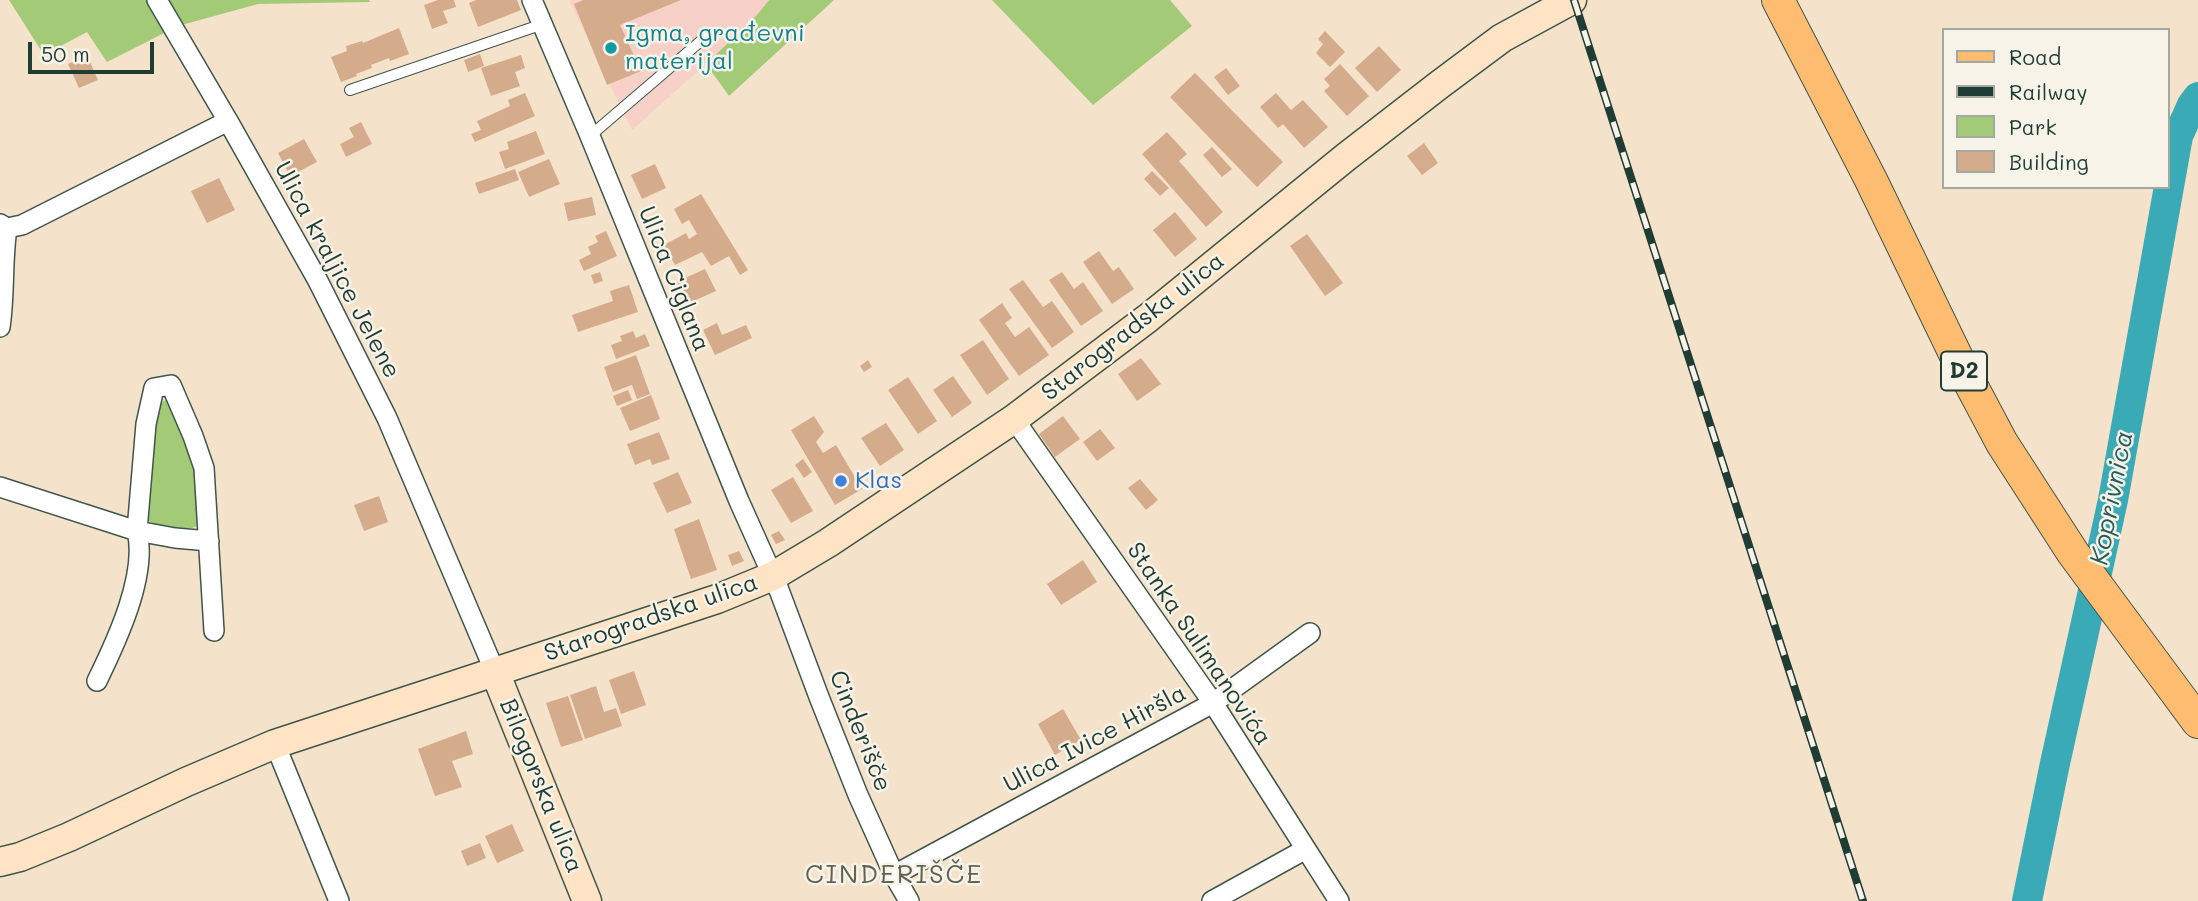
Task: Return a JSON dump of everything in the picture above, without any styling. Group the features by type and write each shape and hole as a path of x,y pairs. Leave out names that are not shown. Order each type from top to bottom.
{"main road":[{"name":"Starogradska ulica","path":"0,862 69,837 275,744 717,598 773,576 891,502 1014,419 1148,318 1439,85 1502,38 1572,0"},
{"name":"D2","path":"1778,0 1871,180 1959,364 2002,443 2073,553 2198,722"},
{"name":"Bilogorska ulica","path":"495,672 587,901"}],"street":[{"name":"Ulica kraljice Jelene","path":"157,0 317,279 387,418 495,672"},
{"name":"Ulica Ciglana","path":"532,0 739,501 773,576"},
{"path":"0,327 3,226 16,228 228,121"},
{"path":"97,681 134,591 140,543 137,531 146,424 155,388 171,385 204,468 215,631"},
{"name":"Stanka Sulimanovića","path":"1014,419 1213,704 1339,901"},
{"path":"0,487 137,531 209,541"},
{"name":"Cinderišče","path":"773,576 853,783 894,875 909,901"},
{"name":"Ulica Ivice Hiršla","path":"894,875 1213,704 1310,633"},
{"path":"275,744 339,901"},
{"path":"1212,901 1306,849"}],"lane":[{"path":"350,90 543,24"},
{"path":"590,136 709,34"}],"shaded area":[{"path":"569,0 769,0 706,64 632,130"}],"green space":[{"path":"9,0 370,2 258,4 178,26 107,62 87,32 44,55"},
{"path":"769,0 834,0 729,96 706,64"},
{"path":"992,0 1170,0 1192,26 1093,105"},
{"path":"167,399 182,431 194,468 199,525 194,527 167,528 149,521 157,405"}],"building":[{"path":"438,0 454,0 456,7 443,11 448,23 432,29 424,5"},
{"path":"476,0 517,0 521,10 478,27 469,3"},
{"name":"Igma, građevni materijal","path":"583,0 681,0 620,25 641,71 607,85 574,4"},
{"path":"399,28 409,54 371,65 372,68 341,82 331,57 347,51 346,46 362,41 363,43"},
{"path":"1325,31 1345,52 1330,67 1316,53 1323,44 1318,39"},
{"path":"1379,46 1401,70 1377,92 1355,68"},
{"path":"480,54 484,66 468,72 464,60"},
{"path":"87,55 98,80 79,88 68,64"},
{"path":"521,55 525,68 515,72 520,86 491,96 481,68"},
{"path":"1340,64 1369,96 1347,116 1324,91 1330,86 1324,79"},
{"path":"1226,68 1240,86 1228,95 1214,77"},
{"path":"1195,73 1283,162 1257,187 1170,97"},
{"path":"525,93 535,116 475,142 471,134 481,130 477,121 510,106 508,100"},
{"path":"1276,93 1291,110 1303,100 1328,127 1304,148 1283,124 1278,128 1260,107"},
{"path":"361,122 372,144 346,157 340,144 354,137 349,128"},
{"path":"536,131 545,154 505,169 499,152 509,149 507,142"},
{"path":"1167,132 1187,154 1179,161 1223,212 1206,227 1142,154"},
{"path":"304,139 317,162 290,176 278,153"},
{"path":"1424,143 1438,163 1422,175 1407,156"},
{"path":"1212,147 1232,169 1222,177 1203,155"},
{"path":"549,159 560,184 529,197 518,172"},
{"path":"655,164 666,188 642,199 631,175"},
{"path":"515,169 519,180 479,194 475,183"},
{"path":"1152,171 1169,188 1160,196 1144,179"},
{"path":"219,178 235,210 207,223 191,191"},
{"path":"701,194 748,270 740,275 729,256 711,266 702,252 675,265 664,245 686,233 689,239 697,234 689,220 682,224 674,209"},
{"path":"592,197 596,215 568,221 564,203"},
{"path":"1175,212 1197,239 1175,257 1153,230"},
{"path":"606,231 617,256 584,271 579,260 591,254 588,247 598,242 595,236"},
{"path":"1307,234 1343,283 1325,296 1290,246"},
{"path":"1099,251 1113,271 1119,267 1134,289 1112,304 1083,262"},
{"path":"705,269 716,291 687,304 676,282"},
{"path":"600,272 603,281 594,284 591,275"},
{"path":"1062,272 1074,289 1083,282 1103,311 1081,326 1049,280"},
{"path":"1023,280 1043,307 1052,301 1074,332 1052,348 1009,289"},
{"path":"629,285 638,312 578,332 572,315 613,301 610,291"},
{"path":"1002,303 1012,318 1005,323 1015,337 1029,327 1049,355 1019,376 979,320"},
{"path":"717,323 722,335 746,325 752,338 715,355 703,330"},
{"path":"633,331 636,338 645,334 650,346 616,359 611,345 622,341 620,336"},
{"path":"983,340 1009,379 987,395 960,355"},
{"path":"636,355 650,394 637,399 632,385 613,392 604,367"},
{"path":"1141,358 1161,384 1137,401 1118,374"},
{"path":"868,360 872,367 864,372 860,366"},
{"path":"953,376 972,403 952,417 933,390"},
{"path":"908,377 937,421 918,434 888,390"},
{"path":"628,390 632,400 617,406 613,396"},
{"path":"651,395 660,419 630,431 620,408"},
{"path":"814,416 824,432 816,442 823,453 836,445 862,489 835,505 791,430"},
{"path":"1063,416 1080,439 1055,457 1039,434"},
{"path":"886,423 904,450 880,466 861,438"},
{"path":"1100,429 1115,448 1097,461 1083,442"},
{"path":"659,432 670,459 652,465 650,459 635,465 627,444"},
{"path":"803,459 812,472 804,478 795,465"},
{"path":"678,472 692,503 667,513 653,483"},
{"path":"793,477 813,511 791,523 771,490"},
{"path":"1140,479 1158,500 1146,510 1128,488"},
{"path":"379,496 388,522 364,531 354,505"},
{"path":"699,519 717,570 691,579 674,529"},
{"path":"779,531 785,540 776,544 771,535"},
{"path":"739,551 744,561 732,566 728,555"},
{"path":"1083,560 1097,582 1061,605 1047,584"},
{"path":"634,671 646,705 621,714 609,680"},
{"path":"596,686 604,712 616,708 622,726 585,739 570,695"},
{"path":"568,696 583,740 561,747 546,703"},
{"path":"1063,709 1081,740 1055,755 1038,724"},
{"path":"466,731 473,754 452,761 462,787 435,796 418,749"},
{"path":"512,824 524,851 497,863 485,836"},
{"path":"480,843 486,858 467,866 461,851"}],"waterway":[{"name":"Koprivnica","path":"2170,181 2178,136 2198,97"},
{"name":"Koprivnica","path":"2027,901 2113,500 2169,189"}],"railway":[{"path":"1574,0 1863,901"}],"place":[{"name":"Igma, građevni materijal","path":"611,48"},
{"name":"Klas","path":"841,481"}],"district":[{"name":"CINDERIŠČE","path":"894,875"}]}
